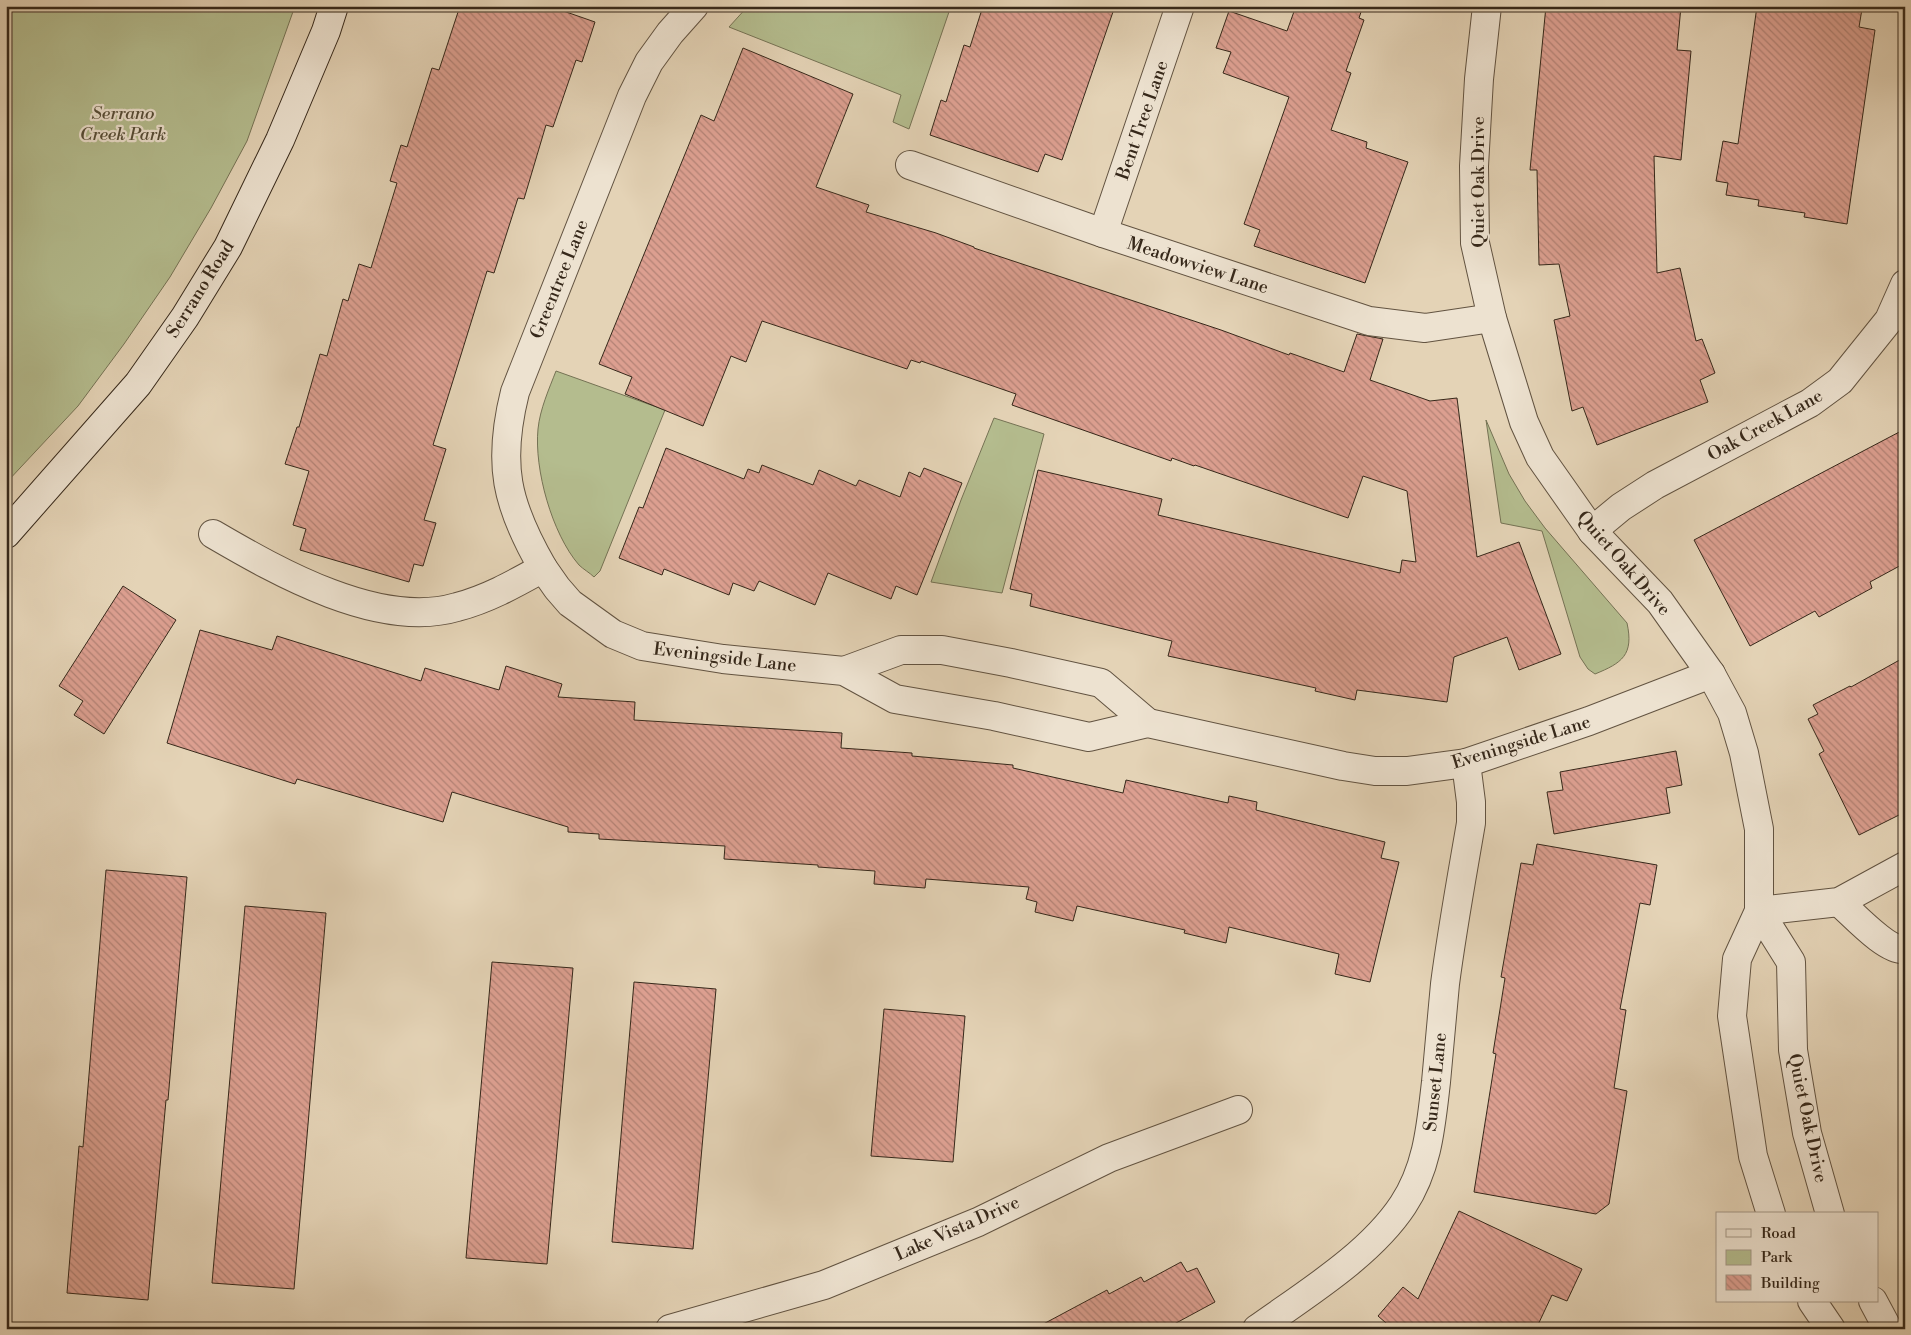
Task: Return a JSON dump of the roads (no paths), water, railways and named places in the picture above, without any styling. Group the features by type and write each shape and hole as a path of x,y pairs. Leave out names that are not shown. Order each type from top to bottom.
{"street":[{"name":"Serrano Road","path":"6,534 138,384 185,317 228,247 280,140 326,31 334,6"},
{"name":"Greentree Lane","path":"543,568 520,523 505,465 508,421 515,392 632,96 649,62 670,32 694,6"},
{"name":"Bent Tree Lane","path":"1103,233 1180,6"},
{"name":"Quiet Oak Drive","path":"1487,6 1479,79 1475,147 1475,243 1492,318 1524,422 1540,457 1592,531 1660,602 1711,674 1732,713 1744,753 1759,829 1760,911 1737,960 1732,1016 1753,1156 1770,1212"},
{"name":"Meadowview Lane","path":"910,165 1103,233 1369,322 1425,328 1492,318"},
{"name":"Oak Creek Lane","path":"1592,531 1621,507 1655,485 1810,403 1840,381 1889,320 1905,284"},
{"path":"213,534 269,566 333,594 372,607 392,611 413,613 457,608 500,591 543,568"},
{"name":"Eveningside Lane","path":"543,568 570,603 614,634 642,646 723,659 844,671 895,699 994,716 1089,737 1148,723 1343,766 1374,771 1407,771 1466,763 1589,721 1711,674"},
{"name":"Eveningside Lane","path":"844,671 901,650 942,650 1101,683 1148,723"},
{"name":"Sunset Lane","path":"1257,1329 1374,1242 1404,1204 1426,1156 1431,1130 1446,982 1471,823 1471,802 1466,763"},
{"path":"1760,911 1840,902 1905,866"},
{"path":"1840,902 1881,940 1900,950 1905,949"},
{"name":"Quiet Oak Drive","path":"1760,911 1791,962 1793,1050 1807,1133 1829,1212"},
{"name":"Lake Vista Drive","path":"670,1329 824,1285 978,1222 1108,1158 1238,1110"},
{"path":"1813,1302 1831,1329"},
{"path":"1874,1302 1888,1329"}],"park label":[{"name":"Serrano Creek Park","path":"123,123"}]}
